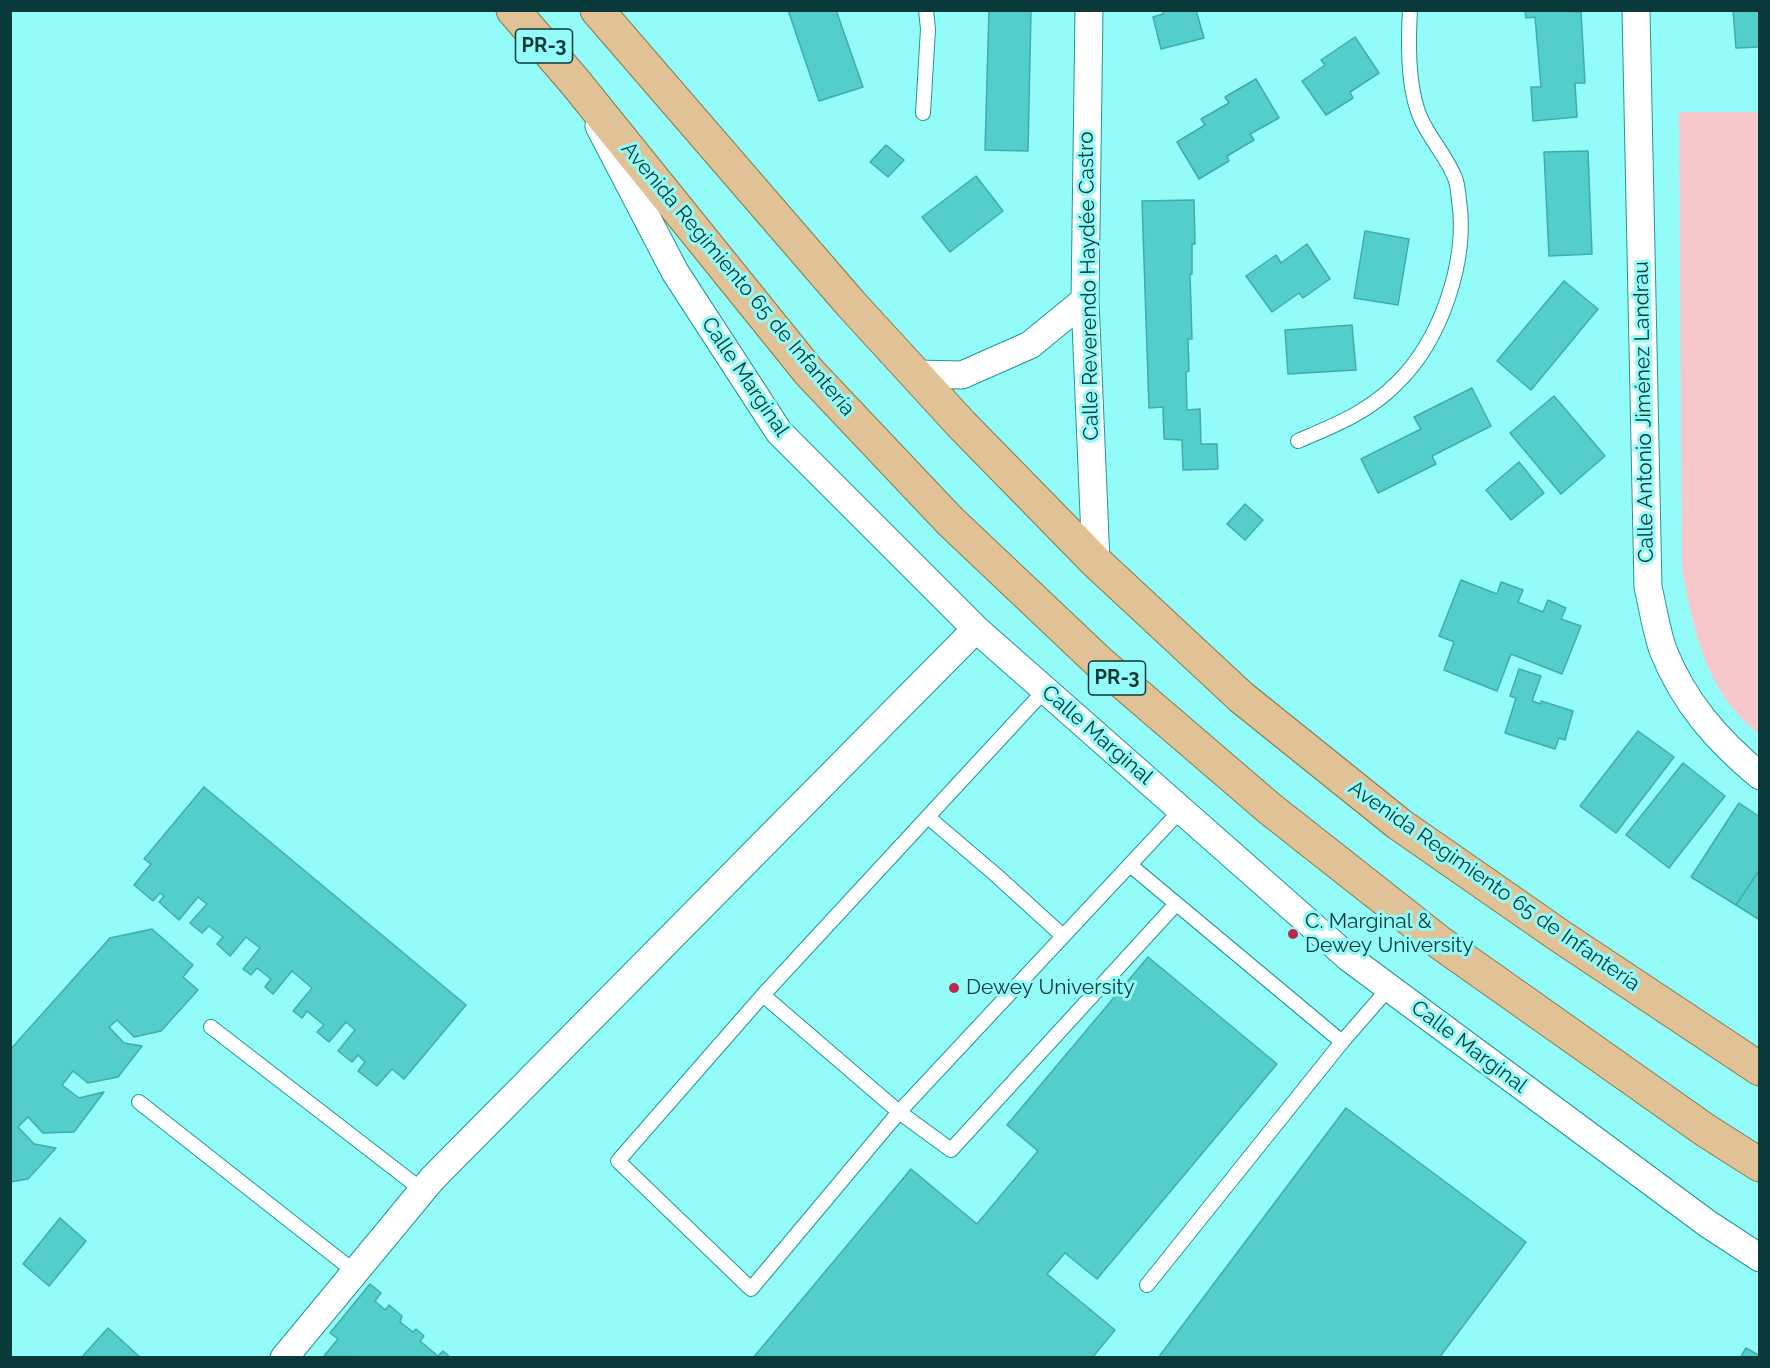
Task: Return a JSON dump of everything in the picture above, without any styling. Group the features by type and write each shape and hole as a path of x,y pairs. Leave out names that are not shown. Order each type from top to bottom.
{"main road":[{"name":"Avenida Regimiento 65 de Infantería","path":"513,10 575,82 809,372 950,520 1098,662 1269,808 1439,942 1705,1130 1760,1165"},
{"name":"Avenida Regimiento 65 de Infantería","path":"597,10 850,304 914,374 1096,562 1241,697 1399,824 1560,936 1760,1069"}],"street":[{"name":"Calle Reverendo Haydée Castro","path":"1089,10 1085,300 1096,562"},
{"name":"Calle Antonio Jiménez Landrau","path":"1636,10 1648,587 1663,649 1690,705 1728,749 1760,776"},
{"name":"Calle Marginal","path":"575,82 675,272 779,432 976,629 1349,958 1708,1224 1760,1258"},
{"path":"914,374 962,375 1030,345 1085,300"},
{"path":"285,1358 422,1190 976,629"}],"lane":[{"path":"923,113 928,28 926,10"},
{"path":"1298,441 1359,414 1397,384 1423,350 1442,314 1458,263 1462,220 1456,179 1420,118 1411,75 1410,10"},
{"path":"1045,690 764,995 618,1161 751,1288 899,1112 1181,810"},
{"path":"928,817 1063,936"},
{"path":"1130,865 1342,1042"},
{"path":"764,995 899,1112 951,1150 1176,904"},
{"path":"1147,1285 1342,1042 1389,988"},
{"path":"211,1027 422,1190"},
{"path":"139,1102 355,1272"}],"shaded area":[{"path":"1679,112 1759,112 1759,734 1726,699 1714,680 1698,639 1682,570"}],"building":[{"path":"788,10 836,10 863,87 819,101"},
{"path":"989,10 1031,10 1028,151 985,150"},
{"path":"1163,10 1196,10 1204,38 1161,49 1153,17 1163,14"},
{"path":"1525,10 1581,12 1585,83 1575,83 1577,117 1533,121 1531,87 1541,87 1535,17 1526,18"},
{"path":"1733,10 1760,10 1760,47 1736,48"},
{"path":"1355,37 1379,73 1350,92 1353,98 1326,115 1302,81 1325,65 1321,60"},
{"path":"1256,79 1279,118 1250,134 1254,140 1227,156 1229,161 1199,179 1177,142 1205,125 1201,119 1229,103 1225,97"},
{"path":"886,145 904,160 888,177 870,162"},
{"path":"1588,151 1592,254 1549,256 1544,152"},
{"path":"976,176 1003,211 950,252 922,217"},
{"path":"1194,200 1195,244 1192,244 1192,274 1190,274 1192,339 1188,339 1187,410 1200,409 1201,444 1217,444 1218,469 1183,470 1182,440 1164,439 1163,407 1149,408 1142,201"},
{"path":"1365,231 1409,239 1398,305 1354,298"},
{"path":"1307,244 1330,279 1303,298 1299,293 1272,312 1246,276 1276,255 1281,263"},
{"path":"1564,281 1598,309 1531,390 1497,361"},
{"path":"1352,325 1356,370 1288,374 1285,330"},
{"path":"1472,388 1491,426 1432,456 1436,464 1378,493 1361,459 1421,429 1414,417"},
{"path":"1554,396 1605,456 1561,494 1510,433"},
{"path":"1519,462 1544,493 1511,520 1486,490"},
{"path":"1245,504 1263,520 1245,540 1227,524"},
{"path":"1461,580 1497,594 1501,582 1523,590 1518,602 1543,612 1548,600 1566,608 1561,619 1581,626 1562,674 1511,654 1497,691 1444,670 1454,642 1439,636"},
{"path":"1519,669 1541,676 1532,701 1541,704 1541,701 1573,711 1565,740 1559,738 1555,749 1505,733 1516,698 1510,696"},
{"path":"1638,731 1674,757 1616,833 1580,806"},
{"path":"1683,763 1725,796 1669,868 1626,835"},
{"path":"204,787 466,1005 404,1079 392,1069 377,1086 358,1071 365,1062 358,1055 352,1062 338,1051 355,1030 346,1022 329,1042 317,1032 324,1025 307,1011 302,1018 293,1011 312,988 292,971 273,994 265,987 271,979 257,968 251,975 243,969 260,948 246,937 230,956 217,944 223,937 209,926 202,933 190,923 207,904 198,897 179,920 159,902 164,896 160,893 153,901 134,885 151,864 144,859"},
{"path":"1739,803 1760,817 1760,869 1736,905 1691,877"},
{"path":"1760,869 1760,920 1736,905"},
{"path":"152,929 193,965 183,977 198,990 161,1031 134,1037 117,1020 109,1027 124,1043 142,1046 118,1077 88,1083 73,1071 62,1085 79,1098 104,1092 74,1132 43,1133 28,1117 18,1127 34,1144 56,1148 28,1179 10,1182 10,1050 110,938"},
{"path":"1148,957 1277,1064 1097,1279 1065,1253 1047,1274 1115,1330 1092,1358 753,1358 911,1169 977,1224 1038,1151 1007,1125"},
{"path":"1346,1108 1526,1242 1439,1358 1158,1358"},
{"path":"60,1218 86,1241 49,1286 23,1264"},
{"path":"370,1284 381,1293 375,1301 385,1310 389,1305 402,1316 400,1322 413,1332 416,1329 424,1336 420,1341 438,1356 443,1351 451,1358 324,1356 338,1339 330,1333"},
{"path":"108,1328 141,1358 81,1358"},
{"path":"1746,1348 1760,1356 1760,1358 1740,1358"}],"place":[{"name":"C. Marginal & Dewey University","path":"1293,934"},
{"name":"Dewey University","path":"954,988"}]}
